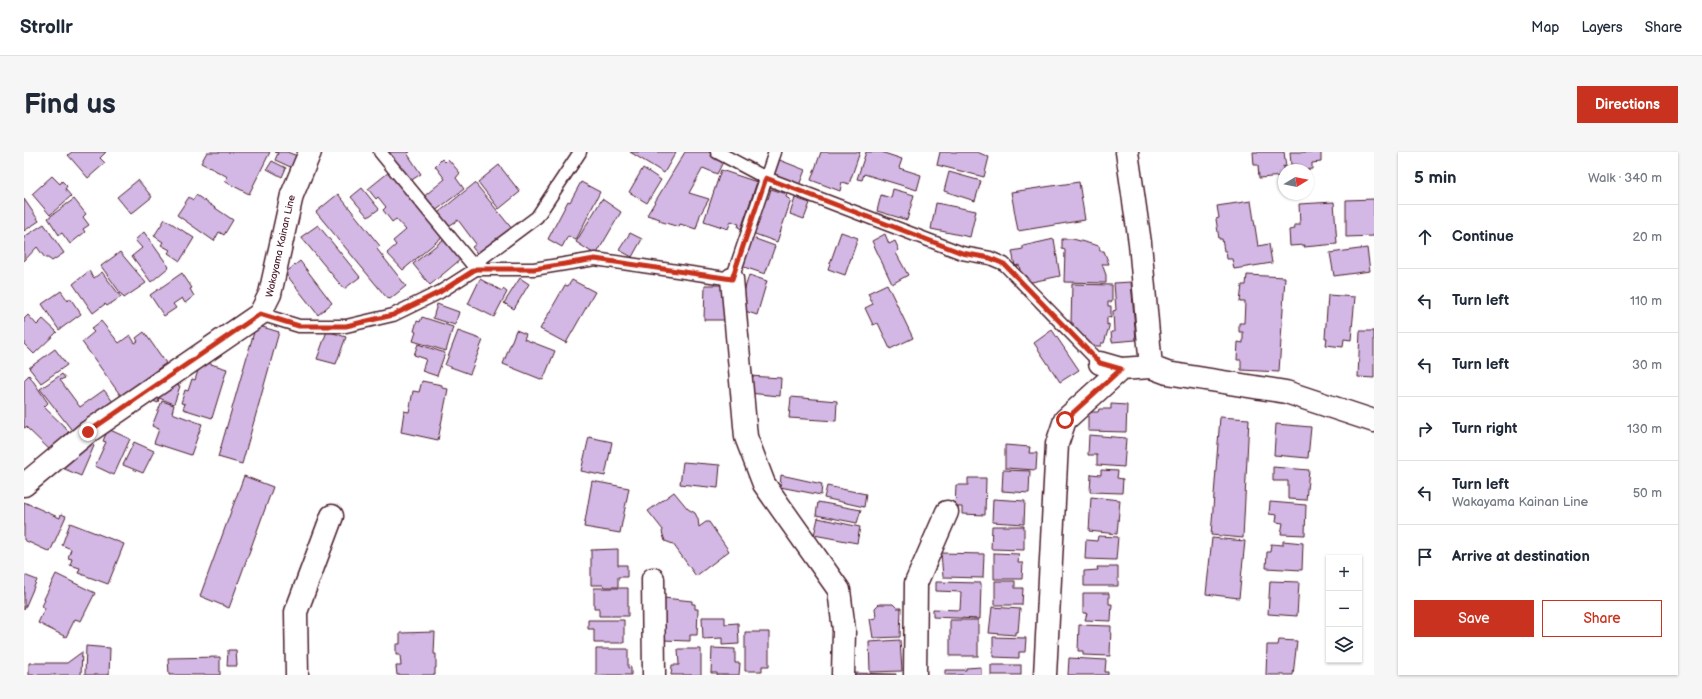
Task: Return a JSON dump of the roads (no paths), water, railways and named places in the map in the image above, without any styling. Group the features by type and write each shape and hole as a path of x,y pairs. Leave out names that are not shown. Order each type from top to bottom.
{"street":[{"name":"Wakayama Kainan Line","path":"24,484 88,432 260,314 270,294 292,195 310,152"},
{"path":"1127,152 1140,243 1151,367"},
{"path":"732,279 746,437 764,484 839,590 844,630 843,675"},
{"path":"1100,363 1121,369 1151,367 1167,373 1286,392 1374,421"},
{"path":"1045,675 1057,444 1065,420 1121,369"},
{"path":"915,675 916,584 947,512"},
{"path":"297,675 296,612 332,516"},
{"path":"653,579 654,675"}],"lane":[{"path":"380,152 476,269"},
{"path":"476,269 478,261 537,217 580,152"},
{"path":"717,152 766,178 962,253 990,258 1004,264 1100,363"},
{"path":"260,314 299,326 346,326 393,315 440,292 476,269 534,269 595,259 732,279 775,152"}]}
